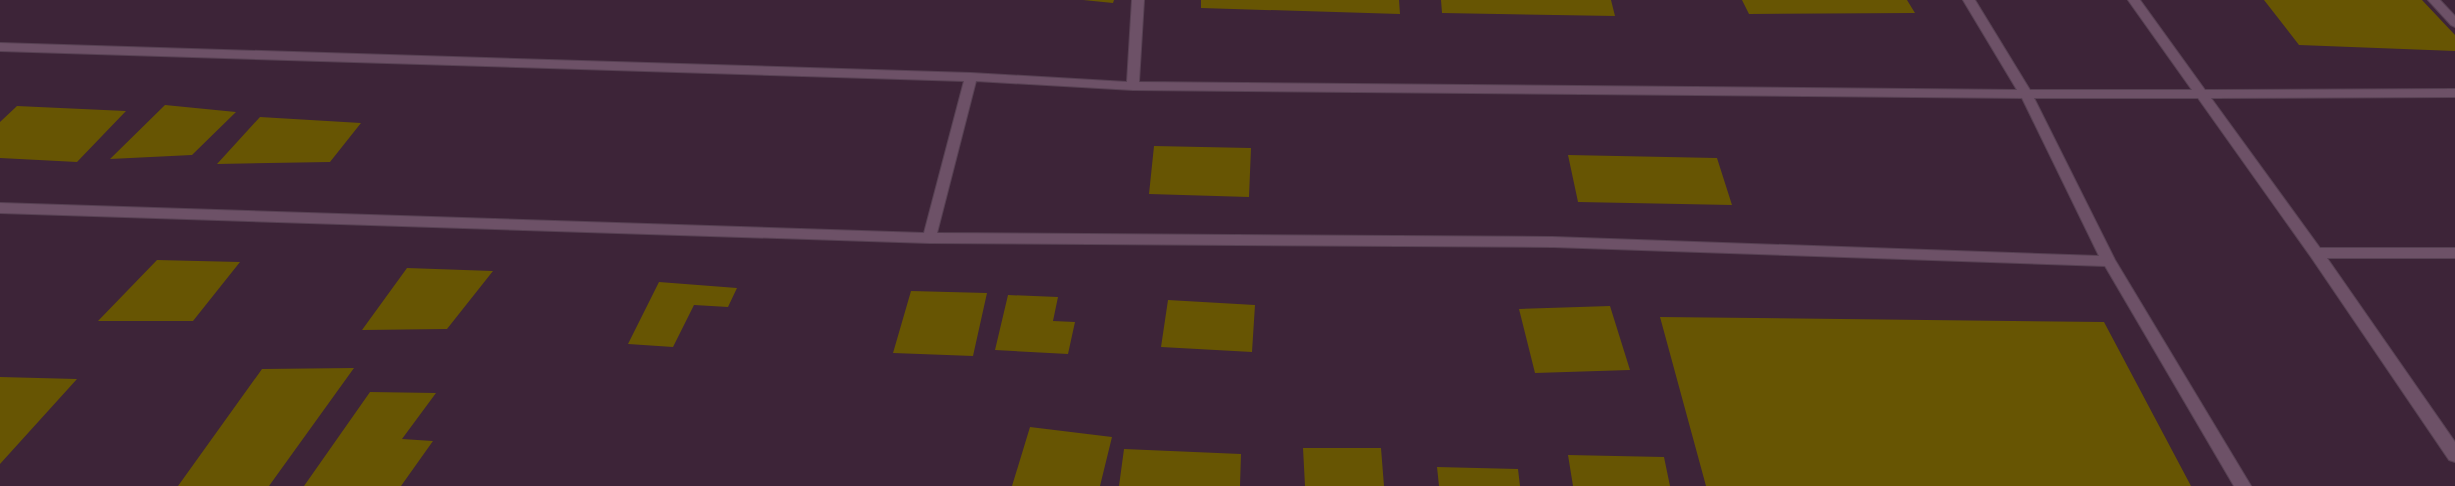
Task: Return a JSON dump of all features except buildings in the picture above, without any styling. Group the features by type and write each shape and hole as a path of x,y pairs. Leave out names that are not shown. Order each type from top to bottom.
{"street":[{"path":"1132,86 1138,0"},
{"path":"1969,0 2026,94 2109,261 2243,486"},
{"path":"2134,0 2316,253 2455,455"},
{"path":"2434,0 2455,23"},
{"path":"0,48 971,77 1132,86 2026,94 2455,93"},
{"path":"929,238 971,77"},
{"path":"0,208 929,238 1553,242 2109,261"},
{"path":"2316,253 2455,253"}]}
